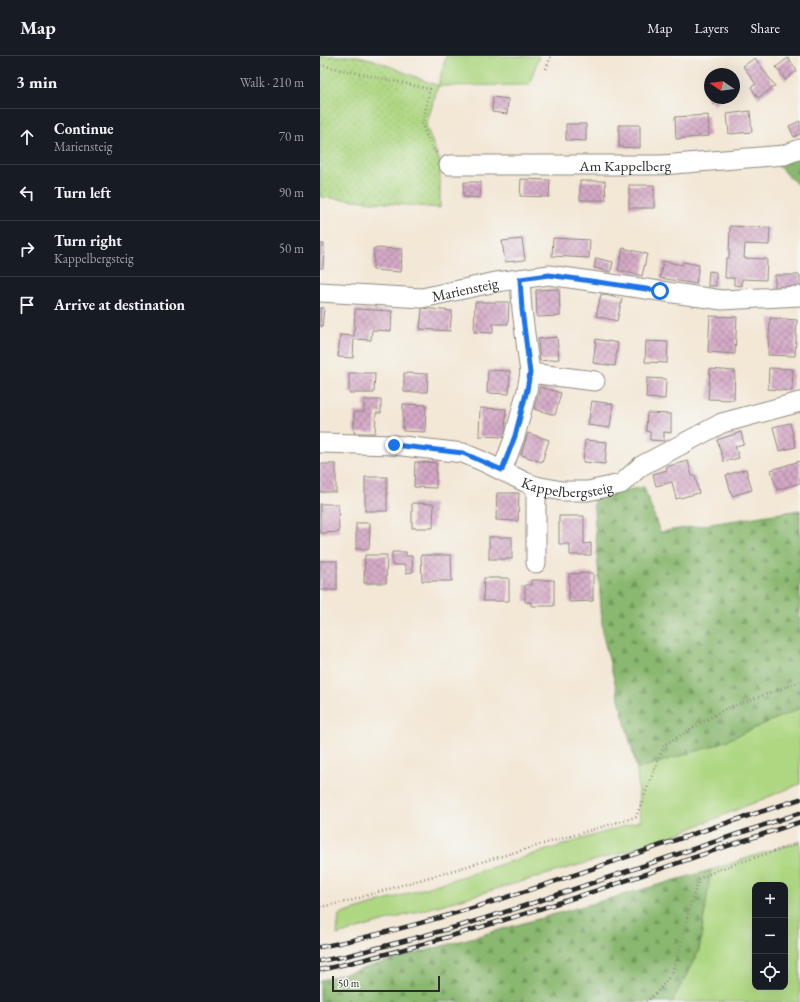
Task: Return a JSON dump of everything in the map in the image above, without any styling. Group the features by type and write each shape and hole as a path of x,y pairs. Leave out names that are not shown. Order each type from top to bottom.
{"street":[{"name":"Am Kappelberg","path":"449,165 662,165 784,155 800,149"},
{"name":"Mariensteig","path":"320,292 422,298 496,282 549,275 722,300 800,296"},
{"path":"502,470 515,436 530,373 522,310 520,279"},
{"path":"530,373 595,381"},
{"name":"Kappelbergsteig","path":"320,443 394,445 463,453 536,486 562,491 588,491 621,484 642,466 722,423 800,402"},
{"path":"536,486 536,563"}],"path":[{"path":"546,69 551,56"},
{"path":"320,65 430,88 422,125 431,147 449,165"},
{"path":"320,907 368,895 636,817 664,745 723,710 800,682"},
{"path":"646,1002 660,990 672,973 699,879 717,870 800,843"}],"green space":[{"path":"320,56 358,56 374,60 438,86 426,126 440,162 440,208 320,197"},
{"path":"446,56 539,56 529,85 438,86"},
{"path":"800,155 800,187 775,163"},
{"path":"644,487 660,532 800,510 800,708 716,745 637,769 603,636 593,496"},
{"path":"800,708 800,784 655,843 337,935 339,915 640,821 637,769 716,745"},
{"path":"800,841 800,1002 672,1002 699,950 711,870"},
{"path":"711,870 699,950 672,1002 320,1002 320,980"}],"building":[{"path":"755,58 775,86 758,98 751,87 756,84 743,66"},
{"path":"788,58 797,71 785,80 776,67"},
{"path":"493,97 508,99 507,114 492,112"},
{"path":"750,111 752,132 729,134 727,114"},
{"path":"708,115 709,136 676,139 675,117"},
{"path":"800,121 800,134 794,137 789,126"},
{"path":"566,124 586,124 586,141 566,140"},
{"path":"619,125 640,125 640,148 619,147"},
{"path":"521,179 550,180 549,197 520,196"},
{"path":"580,181 605,181 606,200 580,200"},
{"path":"464,182 481,182 480,198 463,197"},
{"path":"629,185 654,185 654,208 629,208"},
{"path":"730,226 770,228 769,245 745,244 744,258 767,259 766,280 742,279 742,286 734,285 734,278 725,278 726,258 729,258"},
{"path":"553,238 590,240 589,258 552,256"},
{"path":"522,239 525,260 505,262 502,241"},
{"path":"320,244 324,244 323,268 320,268"},
{"path":"374,248 402,249 401,272 373,270"},
{"path":"623,248 647,254 642,276 618,270"},
{"path":"596,258 613,262 611,272 594,268"},
{"path":"663,261 682,265 683,262 699,265 696,284 660,278"},
{"path":"709,271 716,272 716,286 708,286"},
{"path":"775,275 800,275 800,291 775,290"},
{"path":"559,289 560,316 537,317 536,290"},
{"path":"601,294 622,299 617,321 596,316"},
{"path":"475,302 509,302 508,324 493,324 493,333 474,332"},
{"path":"320,308 324,308 322,327 320,326"},
{"path":"422,308 452,311 450,331 420,329"},
{"path":"355,309 392,311 391,331 372,330 371,340 354,339 353,358 338,357 340,335 354,336"},
{"path":"710,316 737,317 735,354 708,352"},
{"path":"770,318 797,320 795,356 768,355"},
{"path":"557,337 559,359 540,361 538,339"},
{"path":"596,339 618,343 615,366 593,363"},
{"path":"646,341 668,342 667,363 645,362"},
{"path":"769,368 793,369 792,391 768,389"},
{"path":"710,369 735,371 734,400 708,399"},
{"path":"488,370 510,371 509,394 487,393"},
{"path":"349,373 375,373 374,393 349,393"},
{"path":"404,373 428,374 427,392 404,392"},
{"path":"647,378 666,379 665,399 646,398"},
{"path":"540,387 561,393 555,415 534,409"},
{"path":"364,400 381,400 381,413 376,413 375,433 354,433 354,412 364,412"},
{"path":"592,401 613,404 610,428 588,425"},
{"path":"403,404 426,405 425,432 403,431"},
{"path":"480,408 506,409 505,437 479,436"},
{"path":"647,413 671,414 671,433 664,432 664,441 650,440 650,432 646,431"},
{"path":"790,423 796,447 779,451 773,427"},
{"path":"741,432 744,444 735,446 739,458 724,462 717,440"},
{"path":"528,433 549,440 542,462 521,455"},
{"path":"585,440 607,442 605,464 583,462"},
{"path":"688,461 692,476 695,476 699,493 676,499 672,482 656,486 653,474 667,470 666,467"},
{"path":"800,461 800,483 777,490 771,470"},
{"path":"415,462 436,463 436,488 414,487"},
{"path":"320,464 336,464 336,492 320,492"},
{"path":"746,469 752,490 732,496 726,475"},
{"path":"365,477 387,477 387,511 365,511"},
{"path":"497,493 519,493 518,521 496,520"},
{"path":"412,503 434,504 433,528 412,528"},
{"path":"320,504 338,504 339,532 320,533"},
{"path":"559,516 584,516 584,544 591,543 591,555 570,555 570,544 559,544"},
{"path":"356,523 370,523 369,549 356,549"},
{"path":"489,537 512,537 512,559 489,559"},
{"path":"392,552 406,552 406,556 412,556 413,572 406,573 406,565 392,565"},
{"path":"365,555 387,555 386,583 364,583"},
{"path":"421,555 451,555 452,581 422,581"},
{"path":"320,561 337,561 337,590 320,590"},
{"path":"593,573 593,601 569,602 569,574"},
{"path":"484,578 509,578 509,601 483,601"},
{"path":"531,580 554,580 554,606 531,606 531,602 525,602 525,585 531,585"}],"railway":[{"path":"320,947 417,924 465,910 560,880 800,799"},
{"path":"320,961 346,956 463,925 524,906 800,813"},
{"path":"320,970 412,947 504,920 578,897 800,822"}],"route":[{"path":"394,445 463,453 502,470 515,436 530,373 522,310 520,279 549,275 660,291"}]}
